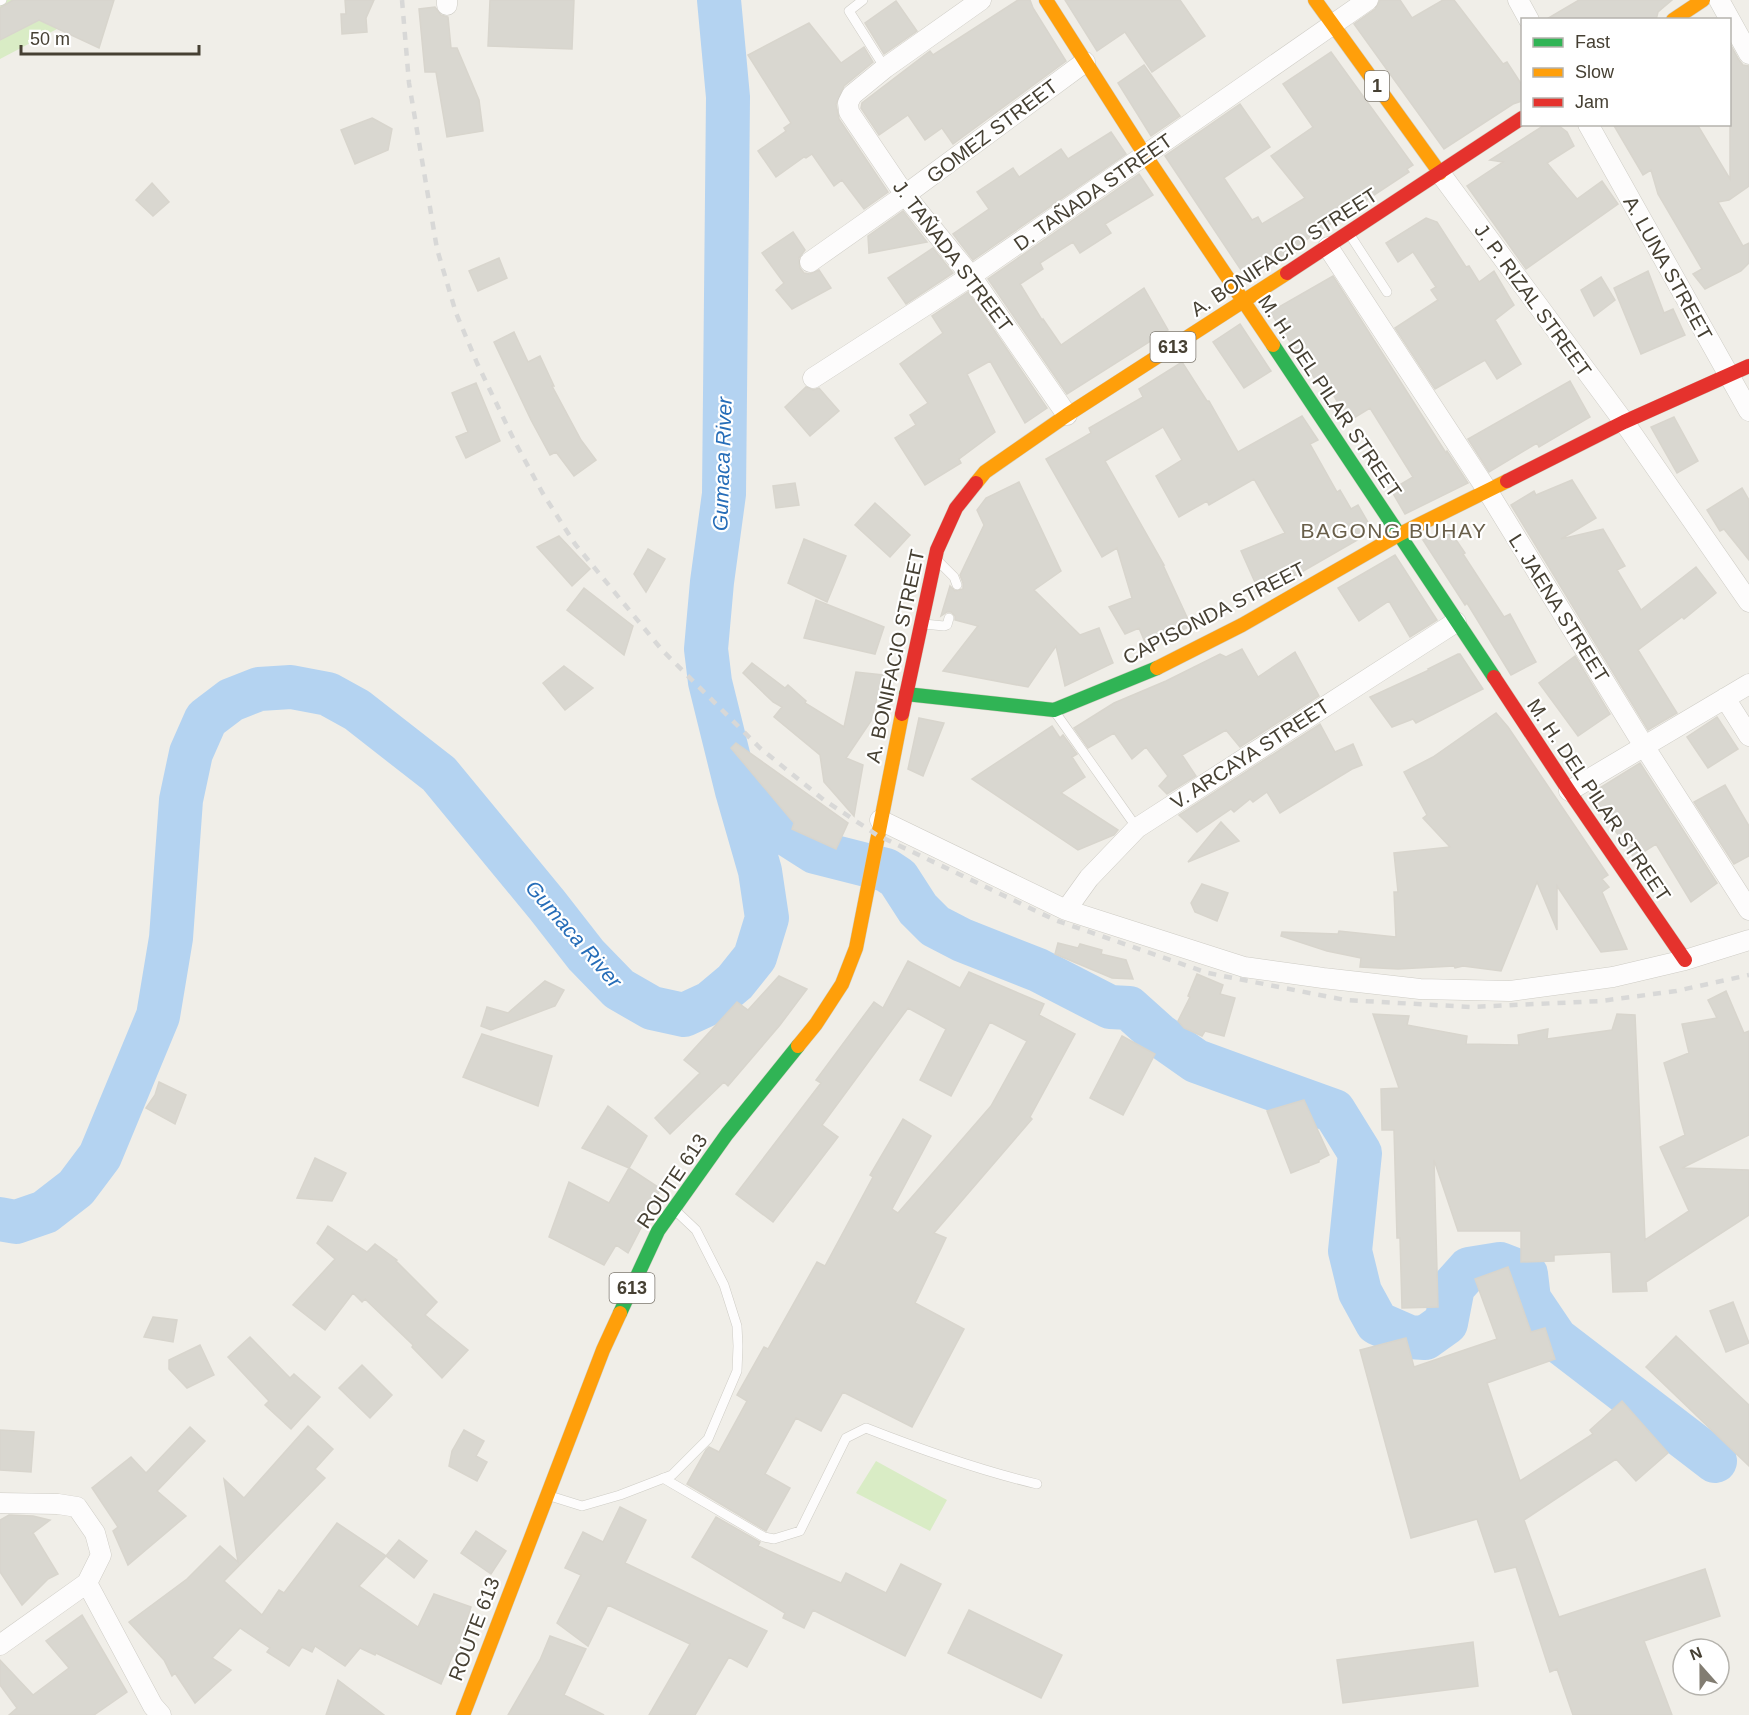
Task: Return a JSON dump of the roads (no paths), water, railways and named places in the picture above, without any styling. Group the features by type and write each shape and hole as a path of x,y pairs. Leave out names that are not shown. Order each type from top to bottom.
{"main road":[{"name":"M. H. DEL PILAR STREET","path":"1046,0 1145,155 1400,534 1569,791 1685,960"},
{"name":"J. P. RIZAL STREET","path":"1315,0 1440,173"},
{"path":"1676,18 1703,0"},
{"name":"A. BONIFACIO STREET","path":"874,857 937,550 956,508 985,472 1067,415 1328,247 1521,119"},
{"name":"CAPISONDA STREET","path":"906,694 1054,710 1159,667 1242,625 1400,534 1624,422 1749,366"},
{"name":"ROUTE 613","path":"463,1715 603,1350 658,1231 727,1134 816,1024 842,984 856,948 874,857"}],"street":[{"path":"885,68 981,0"},
{"name":"D. TAÑADA STREET","path":"813,378 971,276 1368,0"},
{"path":"1518,0 1528,18"},
{"path":"1719,0 1729,18"},
{"path":"1731,22 1749,54"},
{"name":"GOMEZ STREET","path":"810,262 1085,62"},
{"name":"J. TAÑADA STREET","path":"885,68 852,95 848,103 849,112 905,195 971,276 1067,415"},
{"name":"A. LUNA STREET","path":"1589,126 1749,411"},
{"name":"J. P. RIZAL STREET","path":"1440,173 1624,422 1749,602"},
{"name":"L. JAENA STREET","path":"1328,247 1487,490 1644,746 1749,910"},
{"name":"V. ARCAYA STREET","path":"1066,910 1089,878 1137,828 1456,622"},
{"path":"1569,791 1749,684"},
{"path":"1725,698 1749,736"},
{"path":"880,820 1066,910 1244,967 1323,978 1420,989 1510,991 1613,977 1685,960 1749,940"},
{"path":"0,1503 58,1504 77,1507 95,1533 101,1555 87,1583 0,1645"},
{"path":"87,1583 151,1712"}],"lane":[{"path":"863,0 849,11 885,68"},
{"path":"1349,233 1387,292"},
{"path":"935,558 954,577 957,585"},
{"path":"921,624 944,626 947,625 949,618"},
{"path":"1054,710 1137,828"},
{"path":"546,1495 582,1506 672,1475 708,1440 737,1371 737,1326 724,1285 696,1230 673,1209"},
{"path":"663,1478 764,1537 774,1539 800,1531 846,1438 866,1428 989,1473 1037,1484"}],"waterway":[{"name":"Gumaca River","path":"0,1219 16,1222 45,1212 76,1188 100,1156 158,1016 171,938 181,800 191,753 206,719 231,700 259,689 291,687 328,694 357,710 439,774 586,955 619,989 652,1008 684,1015 710,1003 735,982 755,957 767,918 760,871 710,682 706,649 724,494 728,97 719,0"},
{"path":"737,791 782,831 815,852 886,870 898,878 918,909 935,926 962,940 1038,970 1110,1007 1129,1008 1159,1035 1196,1061 1334,1111 1360,1153 1350,1251 1360,1292 1377,1323 1409,1337 1425,1338 1446,1323 1453,1287 1469,1269 1500,1264 1526,1274 1529,1299 1556,1339 1715,1461"}],"railway":[{"path":"402,0 409,83 437,249 456,313 515,442 542,492 575,544 662,650 760,748 824,800 877,835 1055,920 1208,973 1345,1000 1471,1007 1601,1001 1676,991 1749,975"}],"district":[{"name":"BAGONG BUHAY","path":"1394,530"}]}
